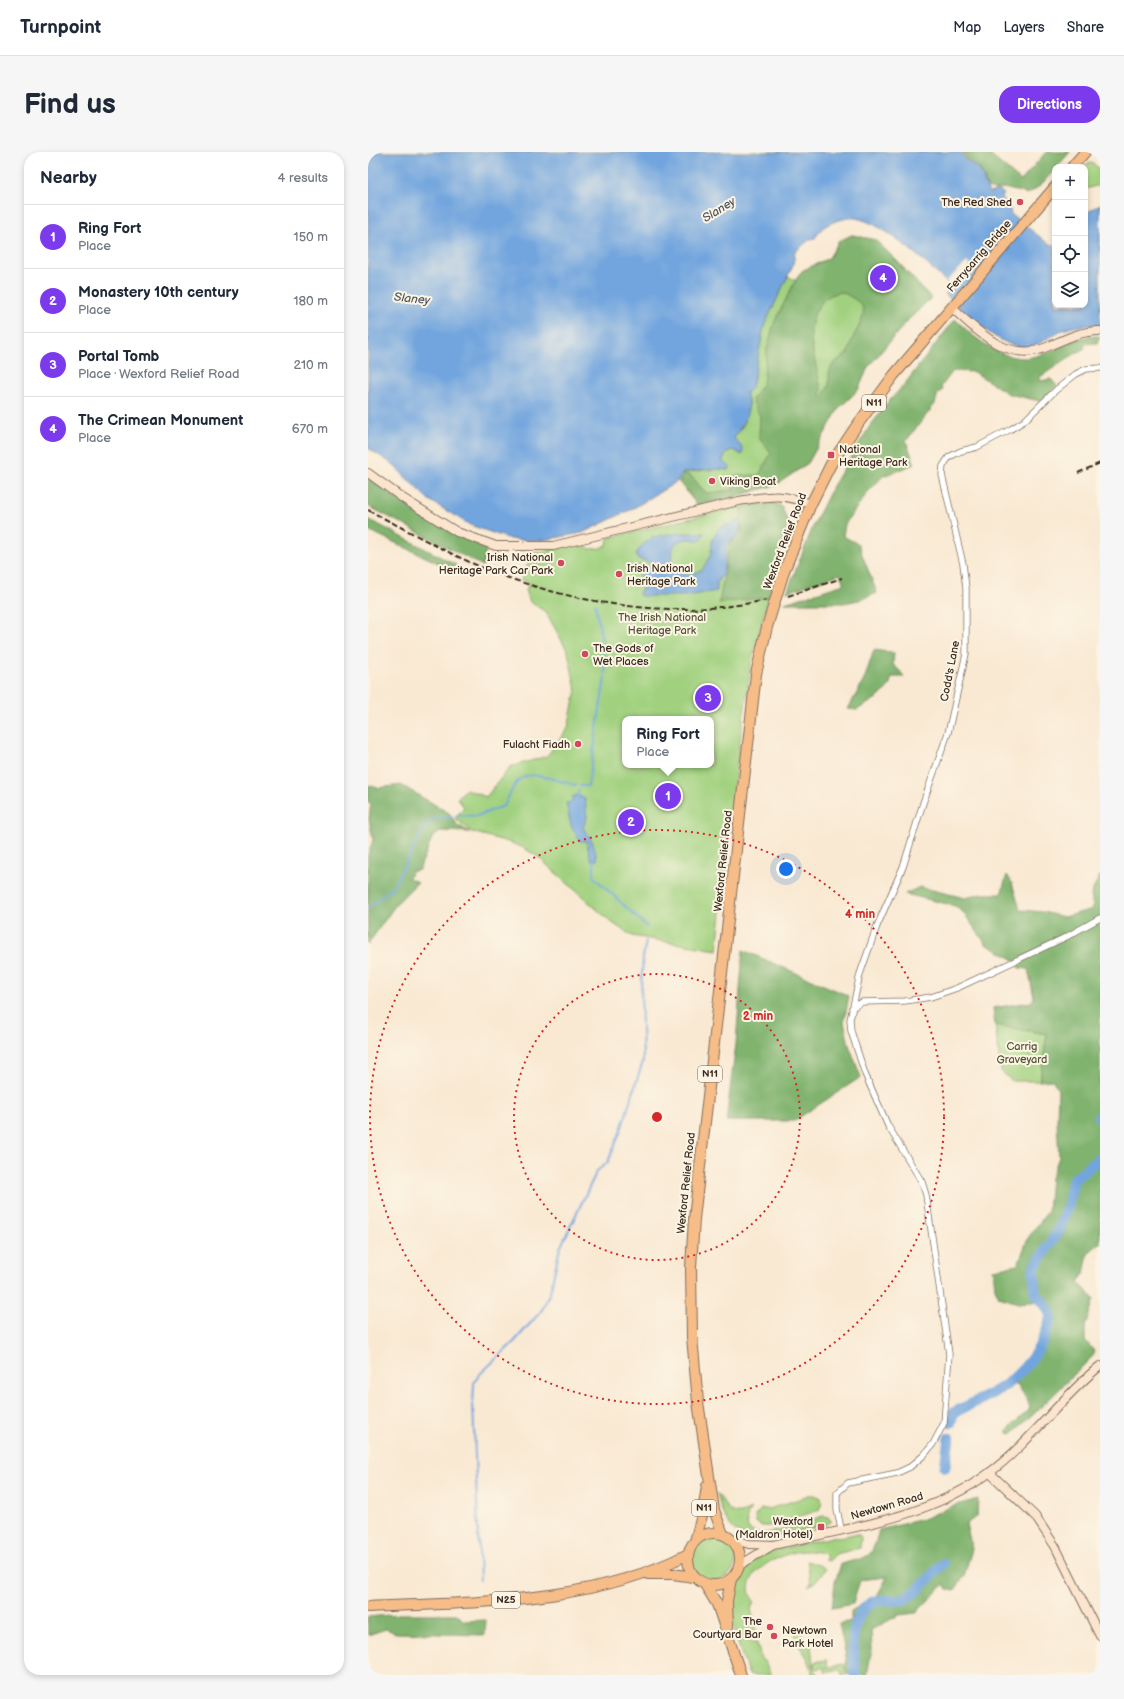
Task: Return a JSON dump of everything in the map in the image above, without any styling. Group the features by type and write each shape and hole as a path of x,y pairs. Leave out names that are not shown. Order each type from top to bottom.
{"highway":[{"path":"1075,164 1085,152"},
{"name":"Ferrycarrig Bridge","path":"953,305 1052,190"},
{"name":"Wexford Relief Road","path":"727,1537 714,1510 698,1402 692,1337 691,1267 694,1219 756,674 767,627 784,571 812,504 831,464 855,428 894,375 953,305"},
{"name":"Wexford Relief Road","path":"695,1540 704,1512 709,1475"},
{"path":"694,1577 688,1566 688,1554 695,1540 708,1533 727,1537 739,1552 740,1565"},
{"name":"N25","path":"368,1607 497,1601 529,1598 589,1587 642,1574 688,1554"},
{"name":"N25","path":"728,1635 728,1601 731,1579 740,1565"},
{"name":"N25","path":"642,1574 673,1574 694,1577 704,1584 717,1604 741,1675"},
{"path":"704,1584 716,1585 731,1579"}],"main road":[{"path":"953,305 997,345 1009,350 1020,352 1034,351 1045,348 1077,334 1100,331"},
{"path":"368,473 404,499 457,532 496,546 553,546 738,501 770,496 784,496 812,504"},
{"name":"Newtown Road","path":"727,1537 749,1544 773,1545 918,1510 954,1495 990,1473 1023,1443 1064,1400 1100,1366"},
{"path":"990,1473 1035,1516 1055,1546 1100,1636"},
{"name":"Newtown Road","path":"740,1565 773,1545"}],"street":[{"name":"Codd's Lane","path":"841,1529 837,1509 837,1493 848,1483 897,1473 910,1467 934,1444 944,1423 948,1354 926,1195 922,1182 888,1126 865,1074 851,1031 850,1020 860,974 902,867 948,733 966,654 966,582 942,475 943,466 949,457 983,444 1016,426 1034,412 1056,389 1081,371 1100,368"},
{"path":"852,1008 862,1002 905,1001 931,997 957,988 1052,944 1100,918"}],"green space":[{"path":"962,152 990,152 990,155 1021,181 1046,152 1070,152 1060,164 1052,164 1052,172 1041,185 1028,194 1004,188 994,190 988,188 980,169 967,159"},
{"path":"1092,163 1100,169 1100,185 1088,188 1088,164 1086,164"},
{"name":"The Irish National Heritage Park","path":"852,235 875,240 931,298 908,320 868,367 858,390 839,408 808,463 776,485 733,497 735,508 770,502 781,506 788,522 752,660 739,747 717,950 632,936 611,922 537,856 522,847 472,832 455,818 464,807 457,798 466,789 486,797 510,767 547,756 568,728 576,690 568,652 546,612 530,602 526,590 529,583 521,580 530,559 535,553 582,543 590,549 600,548 607,545 608,538 734,508 731,497 698,506 678,481 683,473 723,469 729,470 722,461 728,451 734,450 742,455 743,449 734,438 744,424 749,404 746,393 764,326 788,276 796,281 802,271 829,258 839,241"},
{"path":"852,235 875,240 931,298 908,320 868,367 858,390 839,408 808,463 776,485 698,506 680,482 684,474 691,476 706,493 734,490 728,476 759,475 771,453 759,437 760,416 752,400 763,383 767,349 774,323 795,281 802,271 829,258 839,241","holes":["842,292 862,306 863,316 849,350 832,366 829,374 828,388 820,397 821,389 811,339 813,318 819,306 829,296"]},
{"path":"955,319 988,346 1006,355 1016,357 1032,357 1081,338 1096,336 1100,337 1097,343 1084,344 1085,348 1040,377 1040,381 1051,379 1057,386 1040,401 1009,394 974,372 953,371 941,387 943,390 938,393 935,404 906,441 915,464 883,476 868,492 845,524 843,536 858,544 877,593 859,600 844,603 785,603 844,584 840,574 787,592 814,524 833,486 853,453 870,426"},
{"path":"368,477 408,507 486,549 483,566 368,506"},
{"path":"770,502 781,506 788,522 769,597 719,603 730,543 742,532 741,507"},
{"path":"368,519 456,565 453,570 368,530"},
{"path":"874,650 894,653 893,665 904,677 892,677 889,686 880,696 857,710 848,709 864,680"},
{"path":"368,785 378,788 401,785 449,813 457,825 470,832 441,831 432,838 419,870 411,872 409,879 418,882 397,903 368,944 368,855 373,840 369,819 371,803 368,802"},
{"path":"1007,875 1012,883 1020,910 1043,912 1064,917 1093,909 1091,894 1100,875 1100,1243 1088,1253 1084,1274 1078,1282 1094,1299 1085,1327 1085,1340 1094,1351 1094,1355 1035,1413 1011,1434 1006,1432 1030,1408 1018,1385 1007,1384 1035,1353 1045,1335 1051,1315 1042,1301 1018,1303 999,1297 995,1288 993,1269 1018,1265 1028,1238 1048,1211 1051,1178 1059,1157 1057,1122 1058,1090 1053,1080 1040,1081 1047,1034 995,1025 993,1008 1031,1002 1034,998 1028,969 1019,968 1016,961 986,944 963,912 955,906 905,894 920,887 965,898 981,894 1001,894"},
{"path":"743,950 849,996 844,1022 849,1045 861,1077 794,1121 726,1121 736,1044"},
{"name":"Carrig Graveyard","path":"995,1025 1047,1034 1040,1081 1012,1081 1001,1071"},
{"path":"717,1493 727,1508 734,1513 744,1512 751,1509 747,1522 748,1527 753,1532 761,1533 783,1530 823,1516 828,1517 831,1521 825,1525 771,1538 759,1539 749,1537 734,1529 728,1522 723,1514"},
{"path":"808,1495 815,1495 821,1498 822,1502 819,1510 770,1526 762,1526 756,1522 755,1516 761,1509 769,1509"},
{"path":"978,1499 977,1516 966,1524 972,1549 964,1576 954,1591 947,1589 944,1584 916,1613 899,1615 871,1630 872,1649 867,1675 849,1675 845,1666 847,1661 839,1624 851,1621 851,1611 877,1596 887,1577 860,1580 853,1604 832,1608 835,1582 841,1564 864,1558 868,1555 874,1547 879,1530 923,1519 953,1506"},
{"path":"854,1534 861,1537 860,1548 836,1554 829,1561 825,1560 827,1556 816,1552 802,1551 787,1554 772,1560 760,1569 752,1579 749,1590 754,1601 751,1609 756,1631 755,1633 747,1635 750,1643 757,1643 761,1659 764,1661 771,1675 749,1675 737,1640 733,1617 735,1593 740,1578 747,1567 760,1557 780,1549 832,1537 836,1538"},
{"path":"713,1535 726,1539 732,1545 736,1558 732,1571 726,1577 713,1581 700,1577 694,1571 690,1558 694,1545 700,1539"},
{"path":"807,1561 825,1569 816,1582 808,1586 811,1584"},
{"path":"399,1614 457,1614 464,1621 486,1620 485,1635 396,1633 386,1629 368,1635 368,1617"},
{"path":"802,1627 804,1632 800,1640 796,1639 795,1634 799,1632"},
{"path":"799,1646 811,1646 814,1671 819,1675 812,1675 808,1660"},
{"path":"827,1660 828,1667 815,1669 814,1662"},
{"path":"843,1664 847,1675 842,1675 842,1672 838,1669 825,1672 824,1668"}],"water":[{"name":"Slaney","path":"368,152 960,152 966,160 980,170 989,193 999,190 1004,194 1002,197 1010,209 1011,214 1050,245 1052,245 1052,308 1088,308 1088,212 1100,204 1100,325 1080,326 1065,329 1040,343 1027,347 1016,346 1005,342 983,328 945,294 951,287 932,268 893,236 867,221 855,218 843,219 827,225 814,239 810,239 795,252 793,265 764,326 752,387 746,393 748,406 746,417 734,438 743,449 742,455 734,450 728,451 722,461 730,467 729,470 723,469 683,473 678,481 632,509 582,533 538,541 510,539 470,525 429,500 391,463 368,448"},
{"path":"740,520 740,532 727,544 723,575 717,582 717,591 686,596 640,596 639,594 643,587 638,566 646,565 655,569 673,568 675,571 688,575 702,570 711,554 712,540 719,528"},
{"path":"678,533 704,533 700,541 688,539 678,542 673,549 672,562 657,566 638,559 636,554 644,543 659,536"},
{"path":"577,795 585,799 587,817 583,828 593,842 597,860 591,860 586,841 580,841 571,826 566,803 573,801 572,797"}],"pier":[{"path":"967,262 971,267 951,286 946,282"}],"waterway":[{"path":"595,604 602,642"},
{"path":"603,645 605,674"},
{"path":"580,786 588,786 605,677"},
{"path":"457,815 477,816 504,806 518,781 530,775 546,777 576,785"},
{"path":"577,798 579,789"},
{"path":"368,908 393,887 427,823 435,818 452,817"},
{"path":"594,858 594,877 647,927"},
{"path":"480,1580 473,1404 474,1383 479,1375 514,1342 542,1310 550,1292 560,1248 597,1171 608,1162 621,1130 643,1061 641,991 643,958 646,941"},
{"path":"951,1422 953,1413 1007,1384 1029,1362 1041,1344 1049,1325 1051,1315 1045,1304 1035,1293 1034,1268 1059,1230 1068,1206 1073,1180 1100,1158"},
{"path":"945,1467 949,1438"},
{"path":"855,1675 853,1645 854,1634 859,1616 865,1608 876,1601 901,1600 907,1598 943,1564"}],"railway":[{"path":"1078,473 1100,463"},
{"path":"368,510 445,550 493,572 519,582 575,597 604,603 662,609 725,607 767,600"},
{"path":"788,596 842,578"}],"place":[{"name":"The Red Shed","path":"1020,202"},
{"name":"The Crimean Monument","path":"883,278"},
{"name":"National Heritage Park","path":"831,455"},
{"name":"Viking Boat","path":"712,481"},
{"name":"Irish National Heritage Park Car Park","path":"561,563"},
{"name":"Irish National Heritage Park","path":"619,574"},
{"name":"The Gods of Wet Places","path":"585,654"},
{"name":"Portal Tomb","path":"708,698"},
{"name":"Fulacht Fiadh","path":"578,744"},
{"name":"Ring Fort","path":"668,796"},
{"name":"Monastery 10th century","path":"631,822"},
{"name":"Wexford (Maldron Hotel)","path":"821,1527"},
{"name":"The Courtyard Bar","path":"770,1627"},
{"name":"Newtown Park Hotel","path":"774,1636"}]}
